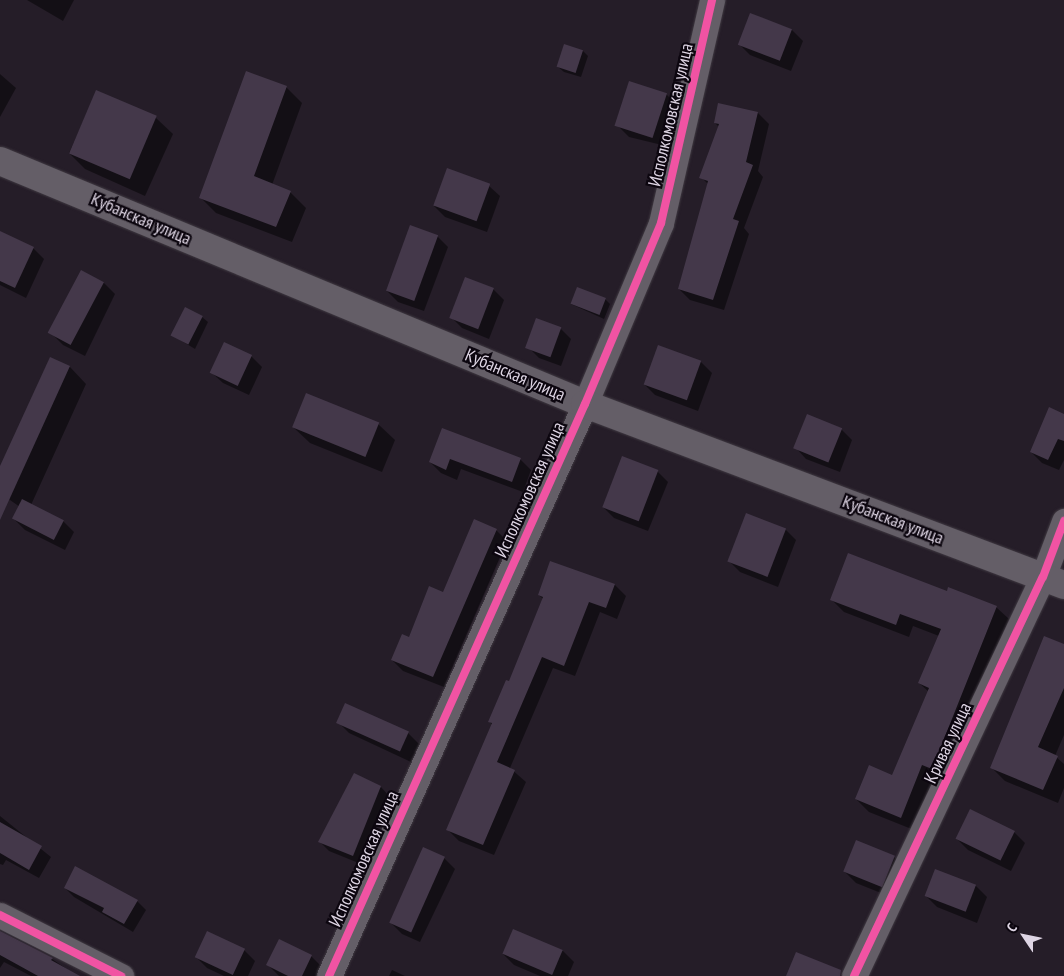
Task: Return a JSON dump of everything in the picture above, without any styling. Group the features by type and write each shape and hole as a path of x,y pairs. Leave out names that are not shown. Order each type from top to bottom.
{"main road":[{"name":"Кубанская улица","path":"0,161 585,404 1053,581"}],"street":[{"name":"Исполкомовская улица","path":"329,976 585,404 661,223 712,0"},
{"name":"Кривая улица","path":"854,976 1053,581 1064,521"},
{"path":"0,915 122,976"}],"building":[{"path":"750,13 792,29 780,61 738,45"},
{"path":"564,44 583,50 576,73 557,67"},
{"path":"246,71 287,86 254,176 291,191 276,227 199,198"},
{"path":"629,81 667,93 653,138 614,126"},
{"path":"96,90 157,116 130,179 69,154"},
{"path":"718,103 758,112 746,162 753,165 733,219 739,221 713,300 678,289 708,181 699,178 719,124 714,123"},
{"path":"447,168 490,184 477,221 433,206"},
{"path":"410,225 438,235 414,301 386,291"},
{"path":"0,231 34,247 15,288 0,281"},
{"path":"81,270 104,282 71,345 48,333"},
{"path":"465,277 494,288 478,329 449,318"},
{"path":"577,287 606,298 599,315 571,304"},
{"path":"185,307 203,316 188,345 170,336"},
{"path":"536,318 561,327 550,357 525,348"},
{"path":"224,342 252,355 238,386 210,373"},
{"path":"658,345 701,361 687,400 644,384"},
{"path":"50,357 70,366 0,520 0,466"},
{"path":"306,393 379,423 365,457 292,427"},
{"path":"1049,407 1064,414 1064,441 1058,439 1048,460 1030,452"},
{"path":"807,414 842,428 828,463 793,448"},
{"path":"442,428 521,458 512,482 450,459 446,470 429,462"},
{"path":"622,456 658,470 639,521 602,507"},
{"path":"22,499 64,520 54,540 12,519"},
{"path":"746,513 786,528 768,577 727,562"},
{"path":"474,519 497,529 433,677 391,660 402,634 409,637 429,586 443,592"},
{"path":"848,553 947,591 948,587 997,606 932,769 922,765 901,818 855,799 869,765 892,775 929,688 918,683 941,629 900,614 896,625 830,600"},
{"path":"550,561 615,584 606,608 589,602 564,666 542,657 497,762 515,770 483,845 446,830 492,723 488,722 506,680 509,681 543,597 538,595"},
{"path":"1044,636 1064,644 1064,688 1038,747 1058,756 1043,790 990,768"},
{"path":"345,703 409,731 400,752 336,723"},
{"path":"354,773 381,786 353,856 318,842"},
{"path":"970,809 1015,831 1000,861 956,839"},
{"path":"0,822 42,846 29,870 0,853"},
{"path":"856,840 895,856 882,887 843,872"},
{"path":"423,847 445,857 411,933 389,923"},
{"path":"75,866 138,900 124,924 102,912 104,908 64,888"},
{"path":"935,869 976,885 966,912 925,896"},
{"path":"513,929 563,950 552,975 502,954"},
{"path":"0,931 53,958 51,960 80,976 38,976 0,955"},
{"path":"207,931 245,949 233,975 195,957"},
{"path":"279,939 312,955 302,976 288,976 266,965"},
{"path":"796,952 841,970 840,976 786,976"}],"cycle path":[{"path":"329,976 585,404 661,223 712,0"},
{"path":"854,976 1043,577 1064,521"},
{"path":"0,915 121,976"}]}
